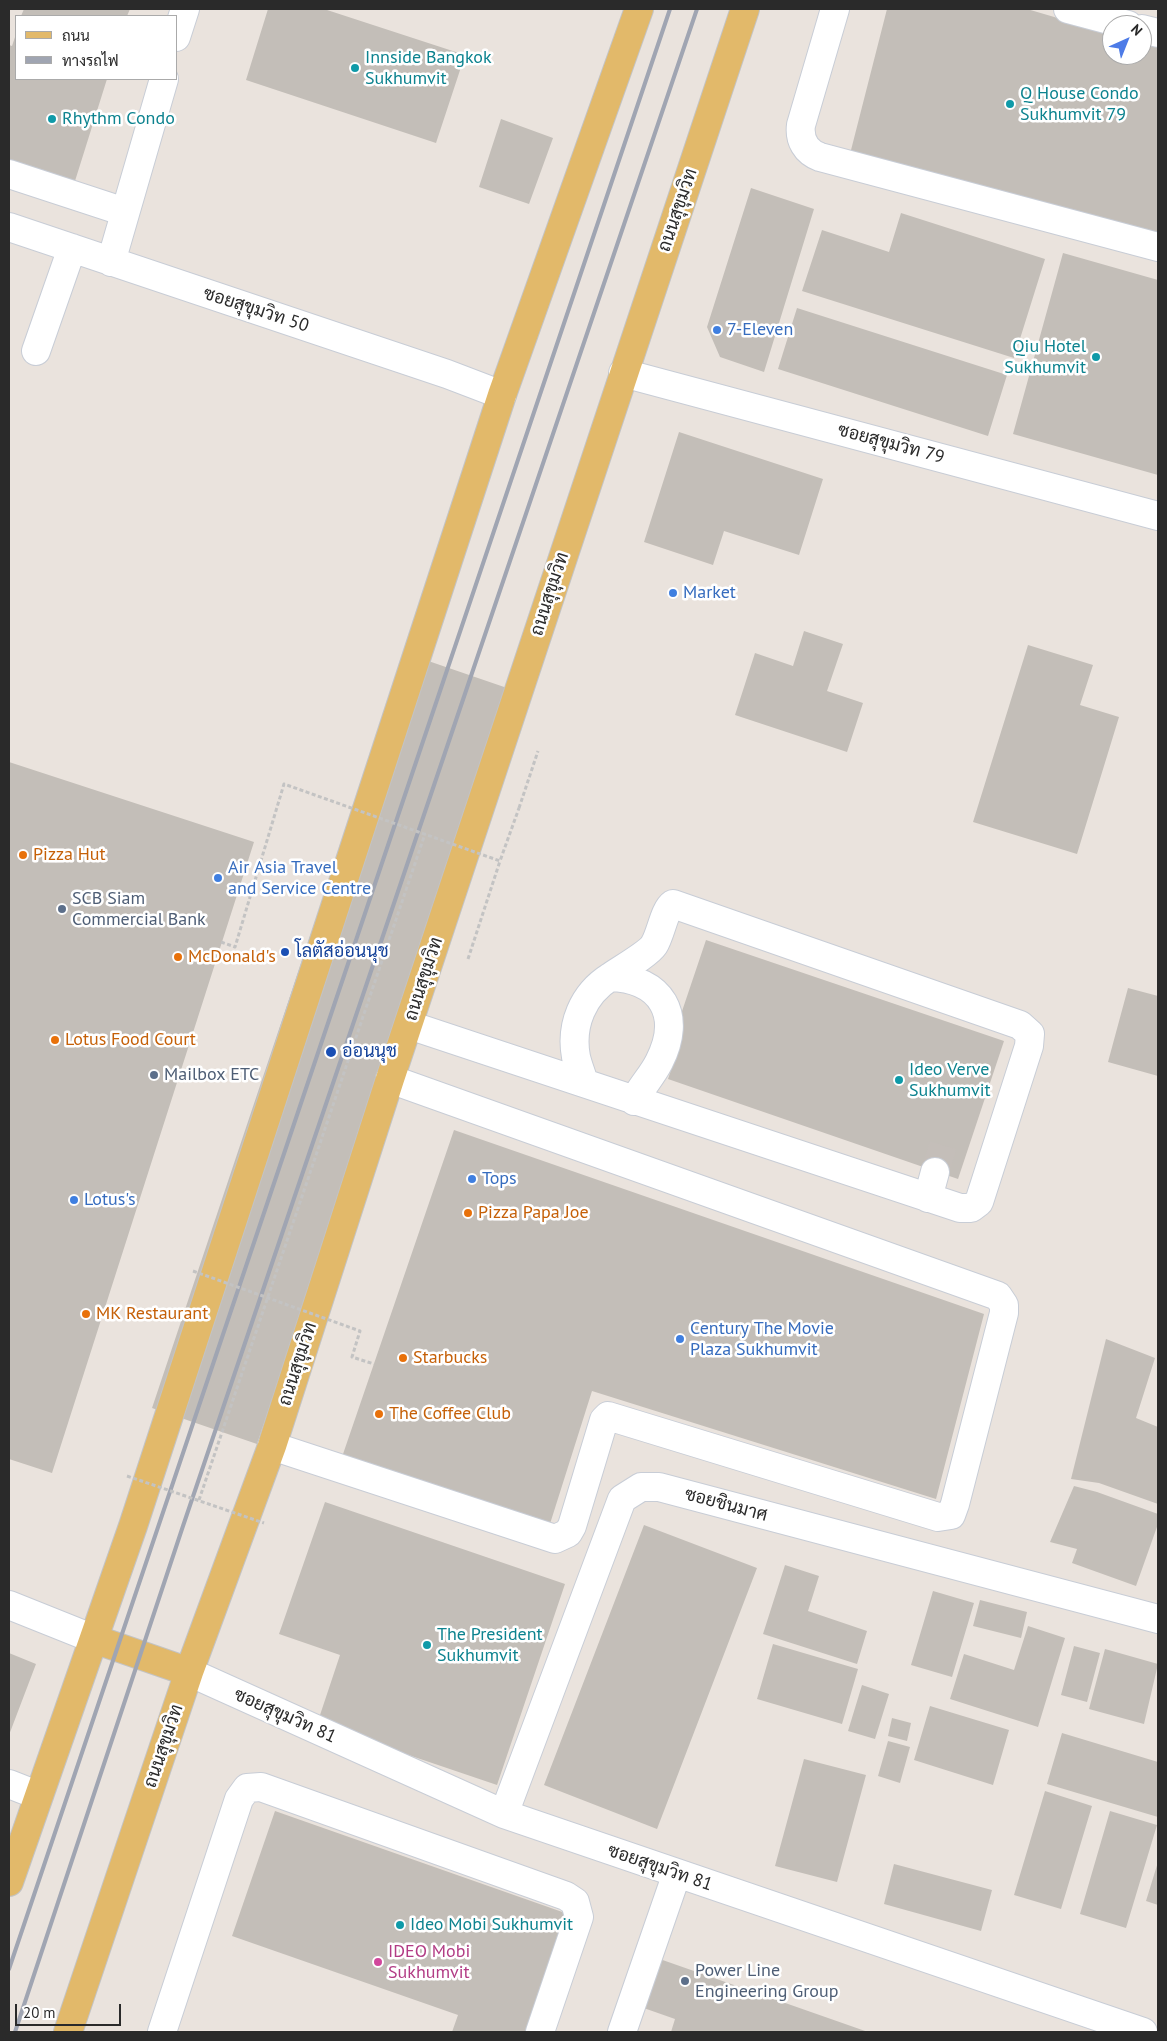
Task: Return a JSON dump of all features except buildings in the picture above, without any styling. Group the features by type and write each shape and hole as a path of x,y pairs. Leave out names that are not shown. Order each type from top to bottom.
{"main road":[{"path":"9,1882 37,1795 94,1639 149,1478 502,395 639,9"},
{"name":"ถนนสุขุมวิท","path":"68,2032 189,1672 272,1446 390,1079 745,9"},
{"path":"94,1639 189,1672"}],"street":[{"path":"178,30 184,9"},
{"path":"836,9 801,125 803,142 810,152 820,157 1158,247"},
{"path":"1068,9 1102,18"},
{"path":"111,262 164,80"},
{"path":"9,174 125,212"},
{"name":"ซอยสุขุมวิท 50","path":"9,227 447,374 502,395"},
{"path":"36,351 72,248"},
{"name":"ซอยสุขุมวิท 79","path":"623,372 1158,516"},
{"path":"409,1026 966,1209 979,1202 1029,1046 1030,1034 1020,1025 673,904 668,909 665,922 651,949 590,993 582,1006 575,1045 584,1083"},
{"path":"610,977 622,978 651,989 659,995 668,1010 668,1033 663,1053 653,1074 634,1101"},
{"path":"390,1079 998,1296 1004,1305 1004,1313 955,1504 948,1516 937,1560"},
{"path":"928,1198 935,1172"},
{"path":"272,1446 558,1538 568,1533 572,1526 604,1420 607,1416 610,1416 938,1517 948,1516"},
{"name":"ซอยชินมาศ","path":"504,1814 622,1498 640,1487 659,1487 1158,1619"},
{"path":"9,1605 94,1639"},
{"name":"ซอยสุขุมวิท 81","path":"189,1672 504,1814 1143,2032"},
{"path":"9,1784 37,1795"},
{"path":"162,2032 239,1799 247,1788 262,1787 566,1896 575,1902 579,1916 540,2032"},
{"path":"622,2032 677,1874"}],"path":[{"path":"468,959 538,751"},
{"path":"221,942 235,947 284,784 500,862"},
{"path":"199,1500 425,834"},
{"path":"193,1272 360,1331 352,1357 374,1364"},
{"path":"127,1476 264,1523"}],"tunnel":[{"path":"935,1172 947,1132"}],"railway":[{"path":"9,1969 670,9"},
{"path":"15,2032 183,1526 697,9"}],"place":[{"name":"Innside Bangkok Sukhumvit","path":"355,68"},
{"name":"Q House Condo Sukhumvit 79","path":"1010,104"},
{"name":"Rhythm Condo","path":"52,119"},
{"name":"7-Eleven","path":"717,330"},
{"name":"Qiu Hotel Sukhumvit","path":"1096,357"},
{"name":"Market","path":"673,593"},
{"name":"Pizza Hut","path":"23,855"},
{"name":"Air Asia Travel and Service Centre","path":"218,878"},
{"name":"SCB Siam Commercial Bank","path":"62,909"},
{"name":"โลตัสอ่อนนุช","path":"285,952"},
{"name":"McDonald's","path":"178,957"},
{"name":"Lotus Food Court","path":"55,1040"},
{"name":"อ่อนนุช","path":"331,1052"},
{"name":"Mailbox ETC","path":"154,1075"},
{"name":"Ideo Verve Sukhumvit","path":"899,1080"},
{"name":"Tops","path":"472,1179"},
{"name":"Lotus's","path":"74,1200"},
{"name":"Pizza Papa Joe","path":"468,1213"},
{"name":"MK Restaurant","path":"86,1314"},
{"name":"Century The Movie Plaza Sukhumvit","path":"680,1339"},
{"name":"Starbucks","path":"403,1358"},
{"name":"The Coffee Club","path":"379,1414"},
{"name":"The President Sukhumvit","path":"427,1645"},
{"name":"Ideo Mobi Sukhumvit","path":"400,1925"},
{"name":"IDEO Mobi Sukhumvit","path":"378,1962"},
{"name":"Power Line Engineering Group","path":"685,1981"}]}
